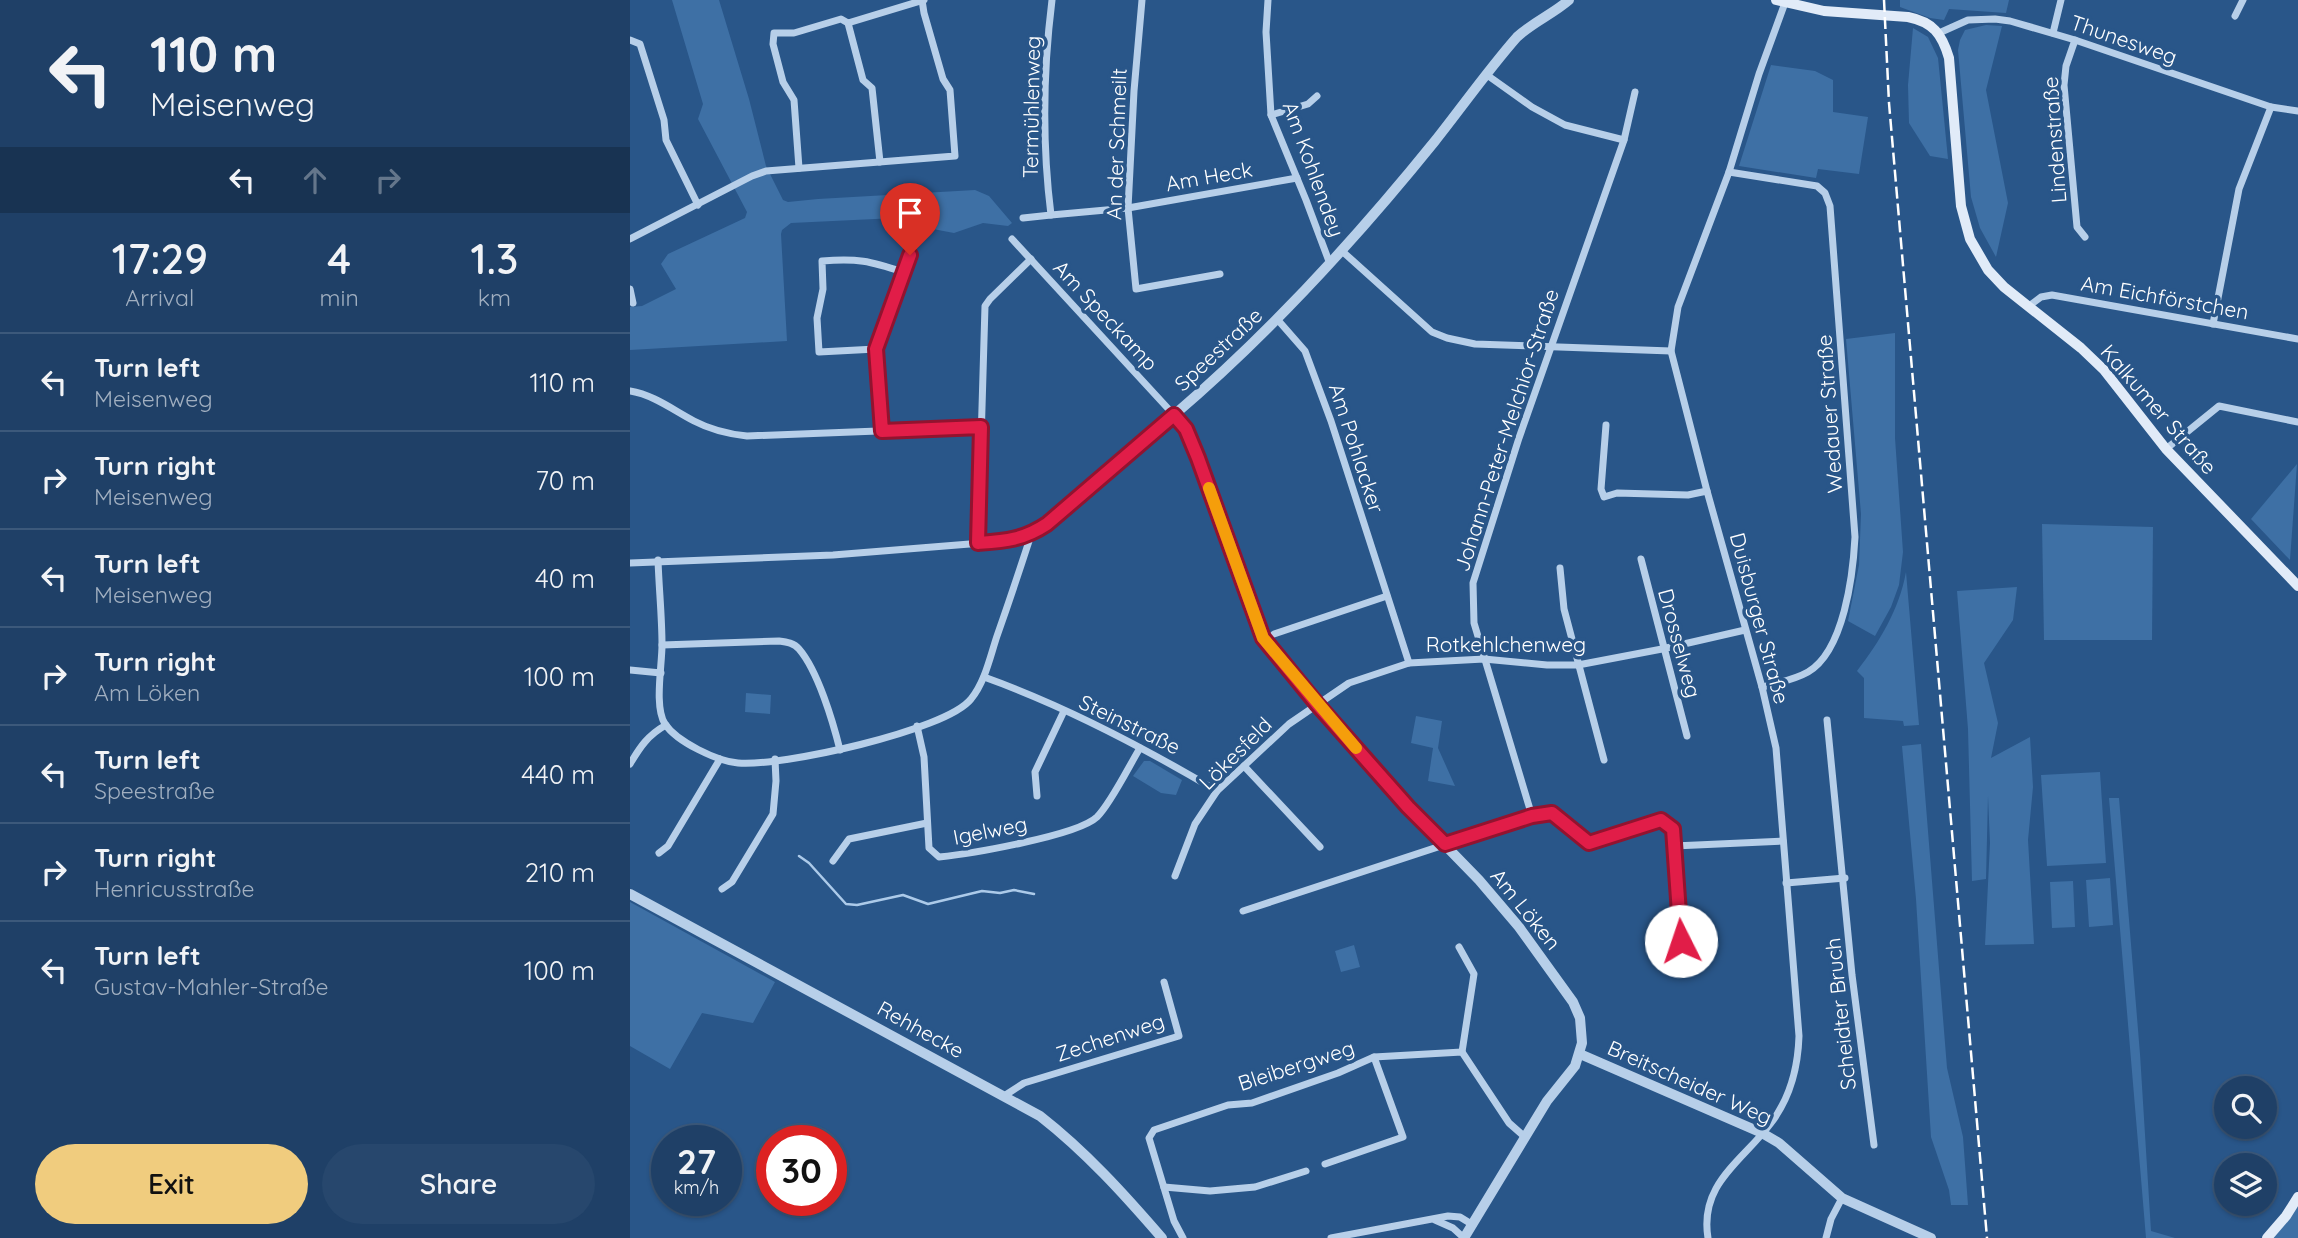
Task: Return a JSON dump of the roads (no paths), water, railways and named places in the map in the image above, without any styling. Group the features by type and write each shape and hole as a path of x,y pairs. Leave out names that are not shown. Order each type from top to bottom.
{"main road":[{"name":"Kalkumer Straße","path":"1782,1 1824,11 1908,17 1930,24 1939,33 1949,58 1965,224 1970,239 1988,270 2104,370 2166,449 2298,586"},
{"path":"2267,1238 2298,1197"}],"street":[{"path":"630,239 752,176 766,172 955,156 950,90 943,79 923,13 923,0 848,23"},
{"name":"Termühlenweg","path":"1051,215 1045,165 1044,112 1052,0"},
{"name":"An der Schmeilt","path":"1142,0 1128,208 1136,289 1220,274"},
{"name":"Am Kohlendey","path":"1268,0 1266,32 1271,115 1330,264"},
{"name":"Speestraße","path":"630,563 833,555 1007,541 1031,535 1233,364 1342,251 1528,27 1569,0"},
{"path":"2053,33 2061,0"},
{"path":"2235,16 2244,0"},
{"name":"Duisburger Straße","path":"1708,1238 1708,1216 1716,1186 1772,1122 1793,1080 1798,1052 1776,748 1671,351 1678,307 1729,172 1782,1"},
{"path":"799,168 794,100 783,82 773,44 774,33 794,33 841,19 848,23 863,80 872,88 880,162"},
{"name":"Thunesweg","path":"1939,33 1953,25 1980,19 2010,22 2075,40 2271,107 2298,111"},
{"path":"630,40 640,44 664,120 666,140 698,205"},
{"name":"Lindenstraße","path":"2075,40 2066,66 2064,85 2077,227 2085,237"},
{"path":"1487,75 1532,107 1565,125 1624,140"},
{"name":"Johann-Peter-Melchior-Straße","path":"1532,816 1474,623 1473,583 1551,346 1624,140 1635,92"},
{"path":"1271,115 1308,104 1317,96"},
{"path":"2213,324 2239,189 2271,107"},
{"name":"Wedauer Straße","path":"1729,172 1817,186 1825,193 1830,206 1855,537 1853,570 1847,600 1839,628 1822,659 1810,671 1762,687"},
{"name":"Am Heck","path":"1128,208 1297,178"},
{"path":"1023,218 1128,208"},
{"path":"882,431 876,349 923,220"},
{"name":"Am Speckamp","path":"1012,239 1174,415"},
{"path":"1342,251 1432,332 1447,338 1475,344 1671,351"},
{"path":"876,349 819,352 817,318 823,289 822,261 851,258 868,260 903,272"},
{"path":"978,543 985,306 1031,259"},
{"path":"630,289 633,303"},
{"name":"Am Eichförstchen","path":"2029,306 2041,296 2052,295 2298,339"},
{"name":"Am Pohlacker","path":"1277,319 1305,351 1331,421 1409,663"},
{"path":"630,391 653,397 694,422 731,435 981,427"},
{"path":"2166,449 2219,406 2298,422"},
{"name":"Am Löken","path":"1174,415 1186,429 1198,458 1263,638 1408,807 1519,927 1573,1002 1583,1031 1580,1054"},
{"path":"1606,425 1601,489 1604,497 1617,493 1654,496 1660,493 1688,495 1707,491"},
{"path":"659,560 662,645 660,714 677,737 720,759 741,763 872,743 936,721 970,701 984,677 1031,535"},
{"name":"Drosselweg","path":"1641,559 1662,649 1687,736"},
{"path":"1560,568 1562,597 1604,760"},
{"path":"1274,634 1387,596"},
{"name":"Rotkehlchenweg","path":"1317,704 1349,683 1409,663 1484,660 1578,665 1745,629"},
{"path":"662,645 779,641 791,643 799,649 814,677 832,717 840,750"},
{"path":"630,670 661,673"},
{"name":"Steinstraße","path":"984,677 1093,723 1217,791"},
{"name":"Lökesfeld","path":"1175,876 1195,824 1217,791 1289,724 1317,704"},
{"name":"Steinstraße","path":"1037,796 1035,772 1063,711"},
{"name":"Scheidter Bruch","path":"1827,720 1845,878 1852,975 1874,1145"},
{"path":"630,764 642,743 666,725"},
{"name":"Igelweg","path":"917,726 924,757 929,848 939,857 964,855 1054,835 1096,818 1140,748"},
{"path":"659,853 668,846 720,759"},
{"path":"722,889 732,882 773,814 775,759"},
{"path":"1244,766 1320,847"},
{"path":"1243,911 1532,816 1552,813 1589,843 1661,820 1673,829 1683,964"},
{"path":"833,861 849,839 927,822"},
{"path":"1674,846 1783,841"},
{"path":"1786,883 1845,878"},
{"name":"Rehhecke","path":"630,894 1040,1116 1093,1161 1162,1238"},
{"path":"1459,947 1474,974 1462,1052 1509,1122 1525,1137"},
{"name":"Zechenweg","path":"1004,1096 1024,1083 1179,1036 1164,982"},
{"name":"Bleibergweg","path":"1184,1238 1177,1230 1149,1138 1154,1130 1228,1105 1252,1103 1338,1073 1374,1057 1462,1052"},
{"name":"Breitscheider Weg","path":"1464,1238 1547,1101 1575,1066 1580,1054 1762,1133 1779,1143 1842,1198 1931,1238"},
{"path":"1325,1164 1403,1137 1374,1057"},
{"path":"1164,1187 1210,1191 1255,1188 1306,1171"},
{"path":"1826,1238 1831,1219 1842,1198"},
{"path":"1331,1238 1448,1216 1460,1217 1473,1225"},
{"path":"1434,1220 1453,1228 1464,1238"}],"waterway":[{"path":"799,856 809,863 846,904 857,905 903,895 928,904 982,891 1000,893 1014,890 1034,894"}],"railway":[{"path":"1884,0 1889,103 1987,1238"}]}
